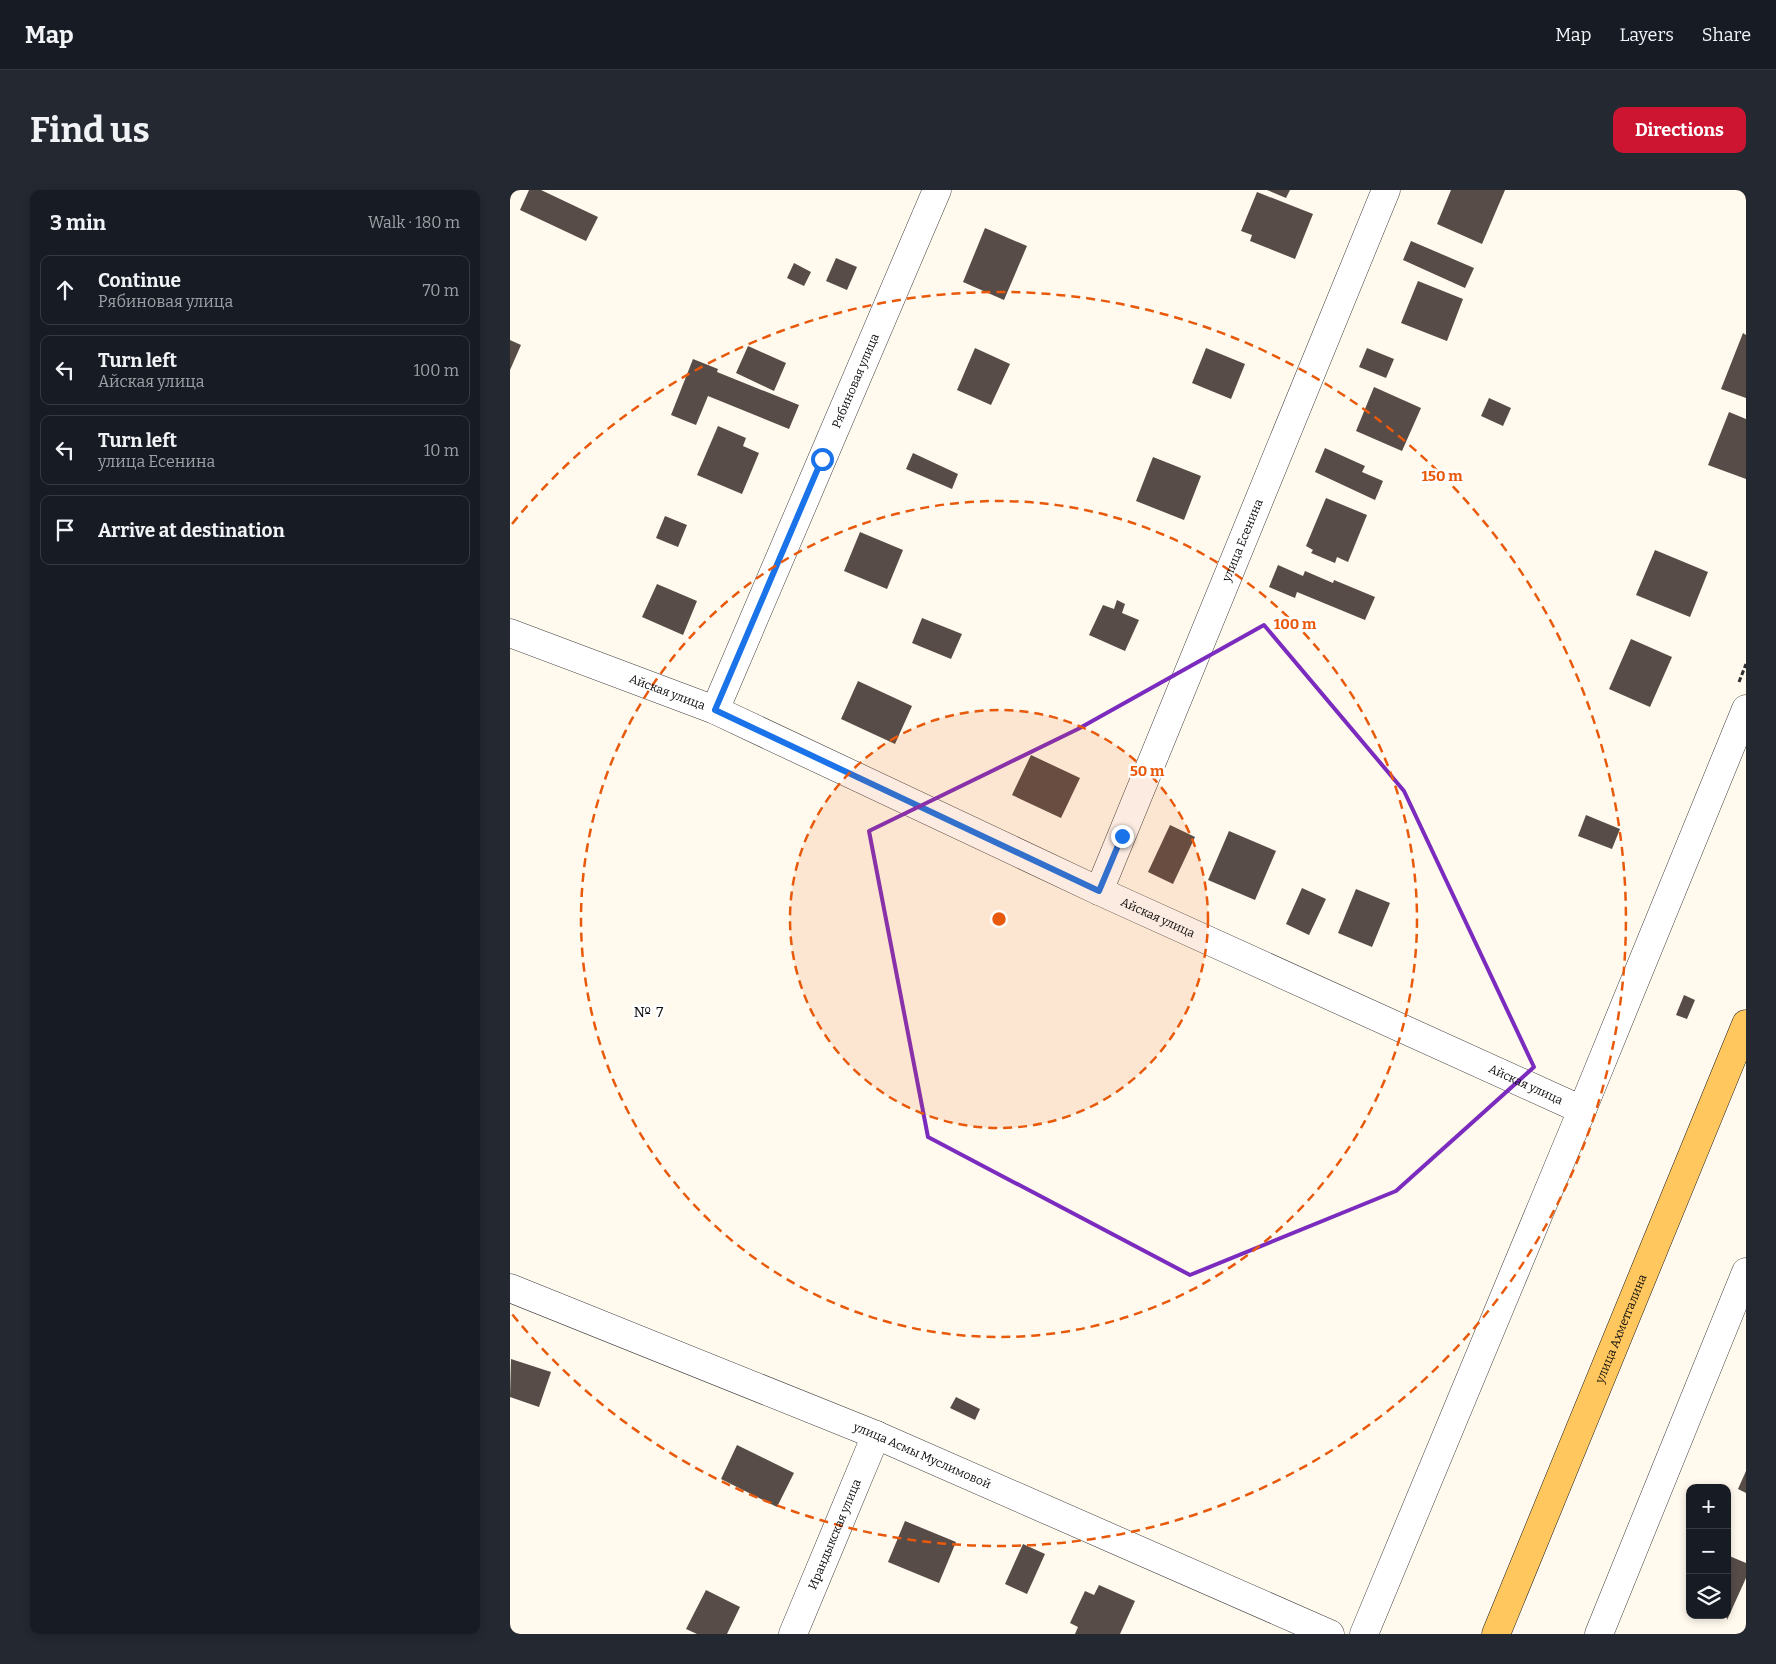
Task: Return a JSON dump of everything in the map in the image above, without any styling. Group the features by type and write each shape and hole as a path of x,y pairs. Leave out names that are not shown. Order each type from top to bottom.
{"main road":[{"name":"улица Ахметгалина","path":"1496,1634 1746,1024"}],"street":[{"name":"Рябиновая улица","path":"715,710 937,190"},
{"name":"улица Есенина","path":"1099,891 1386,190"},
{"name":"Айская улица","path":"510,633 715,710 1099,891 1582,1110"},
{"path":"1364,1634 1746,709"},
{"path":"1599,1634 1746,1272"},
{"name":"улица Асмы Муслимовой","path":"510,1288 876,1435 1330,1634"},
{"name":"Ирандыкская улица","path":"793,1634 876,1435"}],"highlighted area":[{"path":"1264,625 1404,791 1534,1067 1396,1191 1190,1275 928,1137 869,831 1078,729"}],"building":[{"path":"529,190 541,190 598,217 586,241 520,210"},
{"path":"1267,190 1290,190 1286,198"},
{"path":"1451,190 1505,190 1482,244 1437,224"},
{"path":"1257,192 1313,214 1295,259 1250,241 1252,235 1241,231"},
{"path":"985,228 1027,246 1004,300 963,282"},
{"path":"1411,241 1474,268 1465,288 1403,260"},
{"path":"836,258 857,267 847,290 826,281"},
{"path":"794,263 811,272 804,286 787,278"},
{"path":"1418,281 1463,299 1447,341 1401,323"},
{"path":"1743,333 1746,335 1746,398 1721,389"},
{"path":"510,340 521,345 510,370"},
{"path":"748,346 786,363 774,391 736,373"},
{"path":"975,348 1010,364 991,405 957,390"},
{"path":"1206,348 1245,364 1231,399 1192,383"},
{"path":"1367,348 1394,359 1386,378 1359,367"},
{"path":"693,359 718,369 717,372 799,405 789,429 708,396 696,425 671,415"},
{"path":"1374,387 1421,408 1402,451 1356,431"},
{"path":"1489,398 1511,408 1503,426 1481,416"},
{"path":"1729,412 1746,419 1746,479 1708,465"},
{"path":"718,426 746,438 743,446 759,453 742,494 697,475"},
{"path":"1325,448 1365,466 1362,472 1383,481 1375,500 1315,472"},
{"path":"913,453 958,474 952,489 906,469"},
{"path":"1153,457 1201,476 1184,520 1136,501"},
{"path":"1326,498 1367,515 1348,562 1337,557 1335,563 1311,553 1313,550 1306,546"},
{"path":"665,516 687,525 678,547 656,538"},
{"path":"860,532 903,550 887,589 844,571"},
{"path":"1655,550 1708,572 1690,617 1636,595"},
{"path":"1278,565 1303,576 1305,571 1333,583 1334,580 1375,597 1365,620 1297,592 1295,598 1269,587"},
{"path":"657,584 697,601 683,635 642,617"},
{"path":"1117,600 1125,604 1122,613 1139,620 1125,651 1089,635 1103,605 1114,609"},
{"path":"922,618 962,634 951,659 912,643"},
{"path":"1631,639 1672,657 1650,707 1609,689"},
{"path":"858,681 912,706 895,744 841,719"},
{"path":"1031,755 1080,778 1061,818 1012,795"},
{"path":"1586,815 1620,829 1612,849 1578,836"},
{"path":"1170,825 1195,837 1173,884 1148,872"},
{"path":"1229,831 1276,851 1255,900 1208,880"},
{"path":"1302,888 1326,899 1309,935 1286,924"},
{"path":"1356,889 1390,903 1372,947 1338,933"},
{"path":"1684,995 1695,1000 1687,1019 1676,1015"},
{"path":"511,1359 551,1372 539,1407 510,1397"},
{"path":"956,1397 980,1409 975,1420 950,1408"},
{"path":"737,1445 794,1473 777,1507 721,1479"},
{"path":"1746,1471 1746,1493 1738,1489"},
{"path":"905,1521 956,1542 939,1583 888,1562"},
{"path":"1023,1544 1045,1554 1027,1594 1005,1584"},
{"path":"1731,1557 1746,1563 1746,1578 1731,1611"},
{"path":"1099,1585 1135,1601 1120,1634 1075,1634 1078,1627 1070,1623 1085,1591 1094,1595"},
{"path":"706,1590 740,1607 727,1634 697,1634 686,1629"}],"district":[{"name":"№ 7","path":"649,1012"}],"route":[{"path":"822,459 715,710 1099,891 1122,836"}]}
